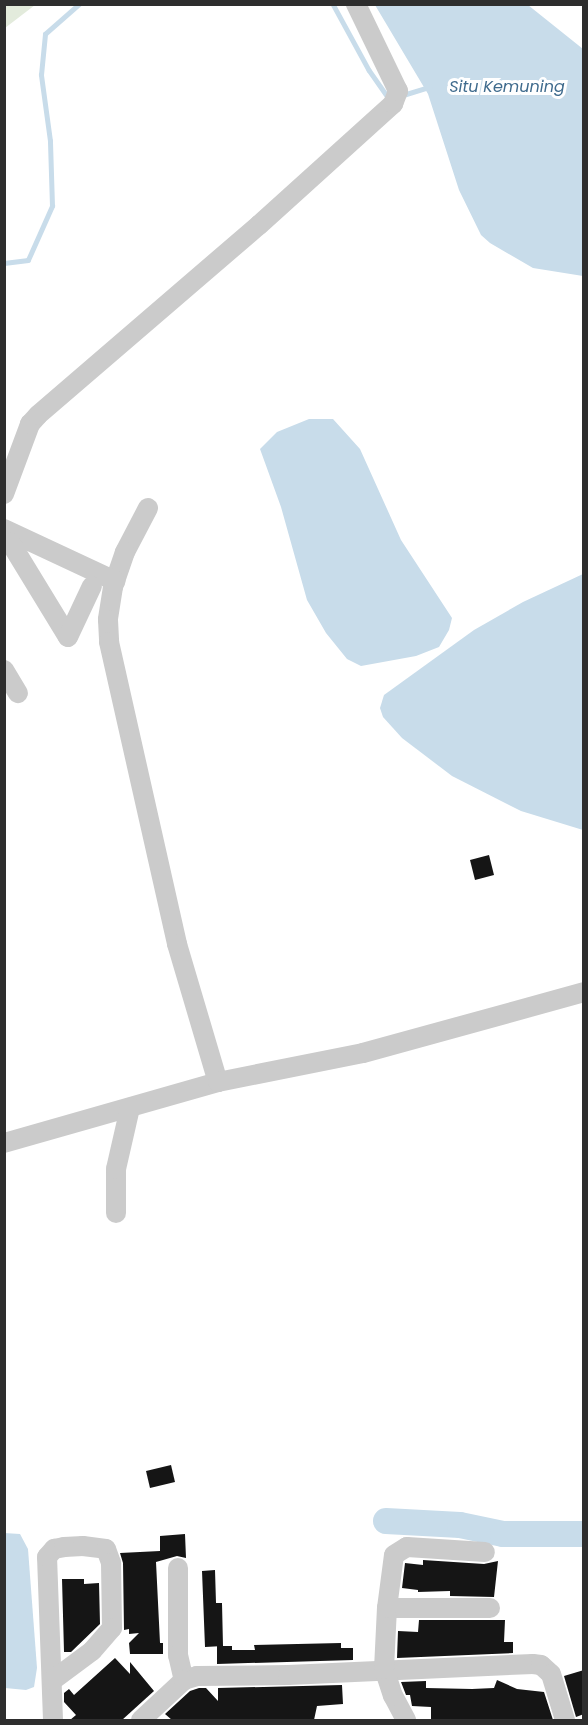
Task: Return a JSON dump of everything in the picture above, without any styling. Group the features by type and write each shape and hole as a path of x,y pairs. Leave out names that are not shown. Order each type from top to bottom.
{"street":[{"path":"4,494 30,424 38,415 259,225 393,104 398,91 356,4"},
{"path":"148,508 130,542 113,589 108,620 109,642 177,944 218,1082"},
{"path":"6,538 113,589"},
{"path":"6,538 92,586 113,589"},
{"path":"6,538 68,637 92,586"},
{"path":"4,670 18,693"},
{"path":"4,1143 218,1082 363,1053 584,992"},
{"path":"116,1213 116,1169 130,1108"},
{"path":"53,1680 92,1651 112,1628 111,1563 106,1549 83,1546 64,1547 54,1549 47,1557 53,1720"},
{"path":"406,1720 393,1696 384,1670 391,1561 398,1550 407,1547 485,1552"},
{"path":"178,1568 178,1655 184,1680"},
{"path":"387,1608 490,1608"},
{"path":"141,1720 184,1680 197,1676 288,1675 541,1665 547,1668 554,1680 565,1720"}],"green space":[{"path":"5,4 35,4 35,5 5,28"}],"water":[{"name":"Situ Kemuning","path":"375,5 528,5 583,49 583,276 533,268 490,243 481,235 459,190 428,94"},
{"path":"309,419 333,419 360,449 401,540 452,618 449,630 439,647 416,656 361,666 347,659 326,633 307,600 281,507 260,449 277,432"},
{"path":"583,574 583,830 521,811 452,776 402,738 383,717 380,708 384,695 474,630 523,602"},
{"path":"4,1533 20,1534 28,1549 37,1668 34,1687 26,1690 5,1688"}],"building":[{"path":"489,855 494,875 475,880 470,860"},
{"path":"171,1465 175,1482 150,1488 146,1471"},
{"path":"185,1534 186,1558 177,1556 156,1562 160,1643 163,1643 163,1654 130,1654 129,1643 139,1633 129,1634 129,1629 124,1630 123,1563 120,1553 160,1551 160,1536"},
{"path":"423,1560 484,1564 498,1561 494,1597 450,1596 450,1591 418,1592 418,1590 402,1588 405,1563 423,1565"},
{"path":"215,1570 216,1603 222,1603 223,1646 205,1647 202,1571"},
{"path":"62,1579 84,1579 84,1584 99,1583 100,1624 71,1652 64,1652"},
{"path":"419,1620 505,1620 504,1642 513,1642 513,1653 397,1658 398,1631 418,1632"},
{"path":"341,1643 341,1648 353,1648 353,1660 217,1664 217,1646 232,1646 232,1650 255,1650 254,1645"},
{"path":"115,1658 130,1674 130,1662 154,1691 122,1720 70,1720 76,1715 64,1702 64,1693 69,1689 74,1695"},
{"path":"584,1670 584,1714 576,1717 564,1676"},
{"path":"497,1680 517,1689 544,1692 553,1720 431,1720 431,1707 412,1706 410,1695 406,1695 401,1682 426,1681 426,1688 472,1689 494,1688"},
{"path":"342,1685 343,1704 317,1706 314,1720 172,1720 165,1714 190,1691 199,1688 206,1688 218,1701 218,1688"}],"waterway":[{"path":"4,263 28,260 52,206 50,141 41,75 45,34 79,4"},
{"path":"333,4 369,70 389,99"},
{"path":"403,95 430,87"},
{"path":"386,1521 460,1525 503,1534 584,1534"}]}
